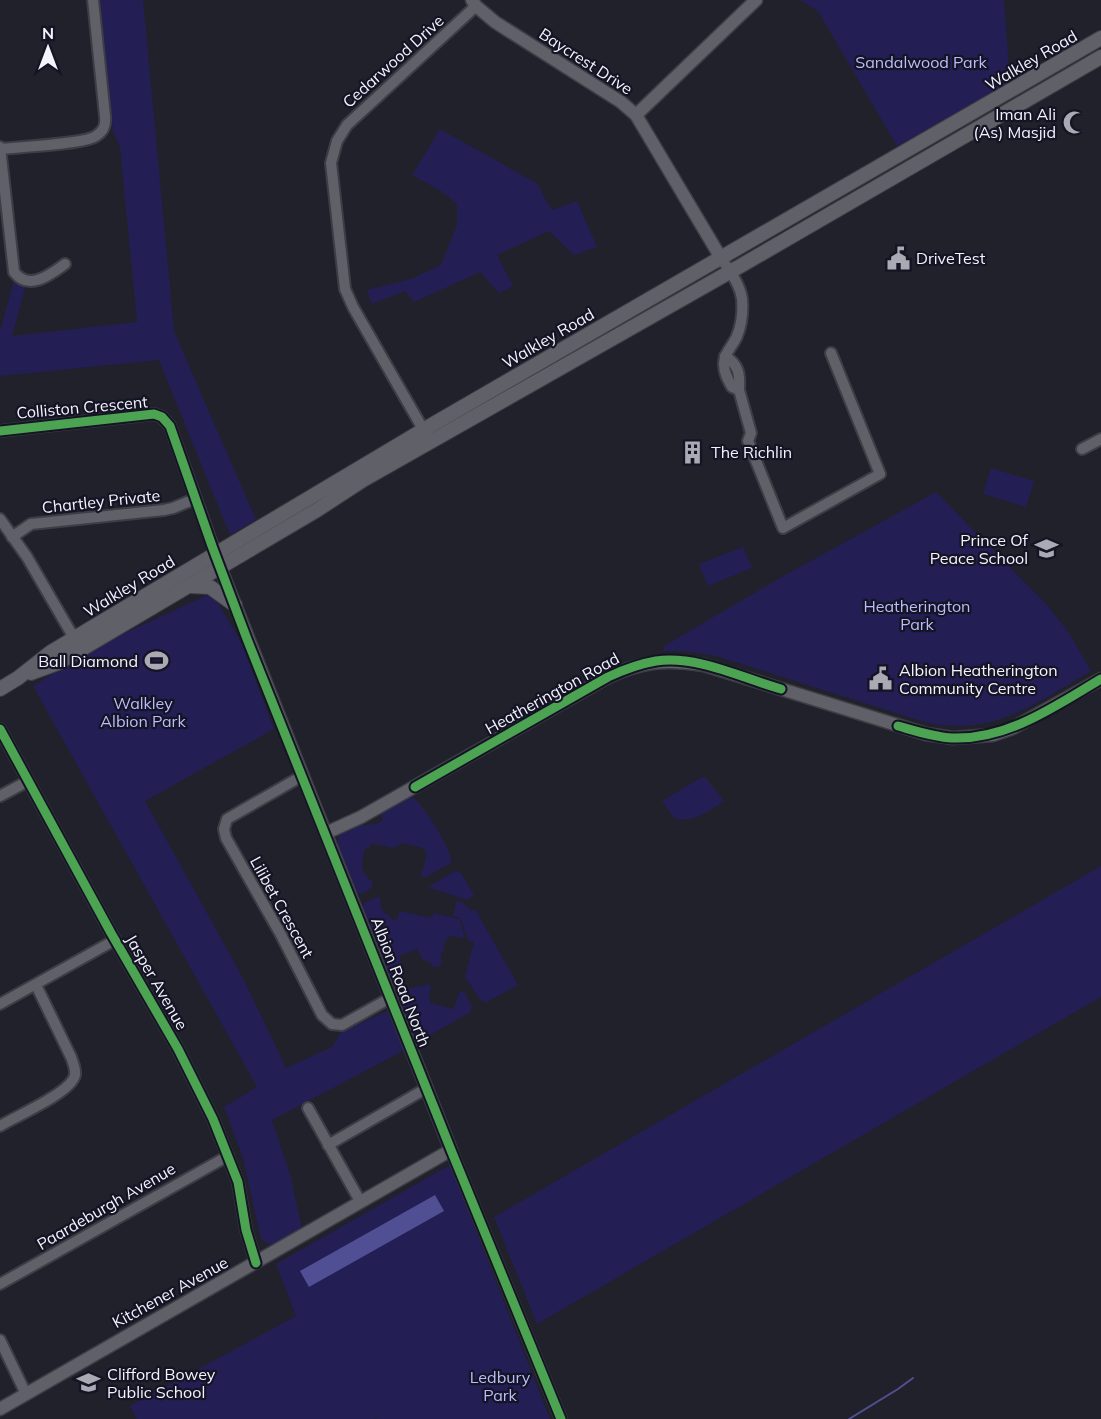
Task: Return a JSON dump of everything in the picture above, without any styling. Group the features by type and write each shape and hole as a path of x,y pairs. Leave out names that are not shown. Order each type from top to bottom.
{"main road":[{"name":"Walkley Road","path":"18,678 58,663 188,586 218,561 423,429 1101,38"},
{"name":"Walkley Road","path":"0,689 74,638 218,561 431,442 1101,57"},
{"path":"188,586 210,587 235,605"}],"street":[{"path":"65,264 45,279 27,281 18,277 14,272 0,148 88,140 103,130 106,125 93,0"},
{"path":"636,115 756,0"},
{"name":"Baycrest Drive","path":"474,3 522,40 621,102 636,115 721,258"},
{"name":"Cedarwood Drive","path":"431,442 352,307 345,289 331,163 338,141 347,125 474,3"},
{"path":"721,258 742,298 742,318 737,337 725,356 726,375 732,387 739,390 751,433 748,441 783,528 880,474 831,353"},
{"name":"Colliston Crescent","path":"0,430 154,414 162,417 171,426 218,561"},
{"path":"1082,449 1101,440"},
{"name":"Chartley Private","path":"12,537 31,524 164,510 195,499"},
{"path":"0,519 27,557 74,638"},
{"name":"Albion Road North","path":"218,561 390,998 561,1419"},
{"name":"Heatherington Road","path":"326,833 370,812 608,677 657,661 704,665 907,728 953,738 993,735 1013,728 1101,679"},
{"name":"Jasper Avenue","path":"0,729 115,940 178,1049 213,1119 238,1182 246,1230 256,1263"},
{"name":"Lilibet Crescent","path":"302,776 227,819 224,829 226,838 280,933 322,1015 332,1024 342,1025 390,998"},
{"path":"0,796 27,781"},
{"path":"0,1004 115,940"},
{"path":"0,1125 64,1090 75,1076 71,1057 36,985"},
{"path":"328,1145 427,1088"},
{"path":"308,1108 360,1201"},
{"name":"Kitchener Avenue","path":"0,1409 451,1150"},
{"name":"Paardeburgh Avenue","path":"0,1284 228,1156"},
{"path":"0,1340 26,1394"}],"green space":[{"path":"100,0 143,0 174,331 256,520 230,535 159,360 0,376 0,331 14,281 26,284 12,336 137,322 120,147 113,131"},
{"name":"Sandalwood Park","path":"800,0 1004,0 1010,83 897,146 818,11"},
{"path":"440,129 538,184 553,210 577,201 597,247 574,255 549,231 497,255 513,286 499,293 480,272 414,302 405,291 372,304 367,290 411,279 441,265 457,225 457,204 441,191 412,175"},
{"path":"991,468 1034,481 1026,507 983,494"},
{"name":"Heatherington Park","path":"936,492 1048,606 1069,633 1091,671 1011,715 990,722 946,725 921,721 716,656 684,651 664,651 664,646 778,579"},
{"path":"743,547 752,568 708,586 699,564"},
{"name":"Walkley Albion Park","path":"212,593 241,642 274,729 145,801 244,980 286,1068 332,1047 341,1032 387,1011 405,1050 272,1120 291,1178 302,1229 270,1245 261,1239 243,1158 224,1107 257,1087 33,686 99,645"},
{"path":"704,776 724,801 694,818 674,818 662,801"},
{"path":"413,797 443,839 451,857 451,863 424,878 421,876 427,854 426,849 403,843 393,848 371,843 369,849 365,848 362,863 363,870 372,882 372,887 363,894 356,893 340,853 338,838 340,833 362,822 365,826 372,823 374,825 383,820 380,814"},
{"path":"1101,866 1101,997 537,1324 494,1217"},
{"path":"455,871 461,873 474,895 467,900 428,887"},
{"path":"380,897 381,909 393,920 398,919 399,911 432,918 433,913 460,919 465,938 448,936 446,943 444,942 440,966 433,967 430,962 423,960 417,949 399,956 404,975 401,981 394,982 391,980 362,907 366,902"},
{"path":"457,900 464,903 471,911 475,909 518,985 485,1003 465,977 474,942 468,941 461,918 453,916"},
{"path":"429,984 430,1003 453,1009 460,992 464,991 472,1007 469,1013 423,1039 418,1039 413,1034 398,995 408,989"},
{"name":"Ledbury Park","path":"450,1165 550,1419 375,1419 379,1415 373,1419 137,1419 130,1406 296,1316 276,1264"}],"shaded area":[{"path":"435,1195 444,1211 309,1287 300,1271"}],"waterway":[{"path":"849,1419 913,1378"}],"cycle path":[{"path":"0,431 154,414 162,417 170,426 247,639 561,1419"},
{"path":"415,787 608,677 643,664 656,661 687,661 781,689"},
{"path":"898,726 952,738 992,733 1030,719 1101,679"},
{"path":"0,729 111,933 178,1049 213,1119 238,1182 246,1230 256,1263"}],"place":[{"name":"Iman Ali (As) Masjid","path":"1074,123"},
{"name":"DriveTest","path":"898,258"},
{"name":"The Richlin","path":"693,452"},
{"name":"Prince Of Peace School","path":"1046,549"},
{"name":"Ball Diamond","path":"156,661"},
{"name":"Albion Heatherington Community Centre","path":"881,679"},
{"name":"Clifford Bowey Public School","path":"89,1383"}]}
